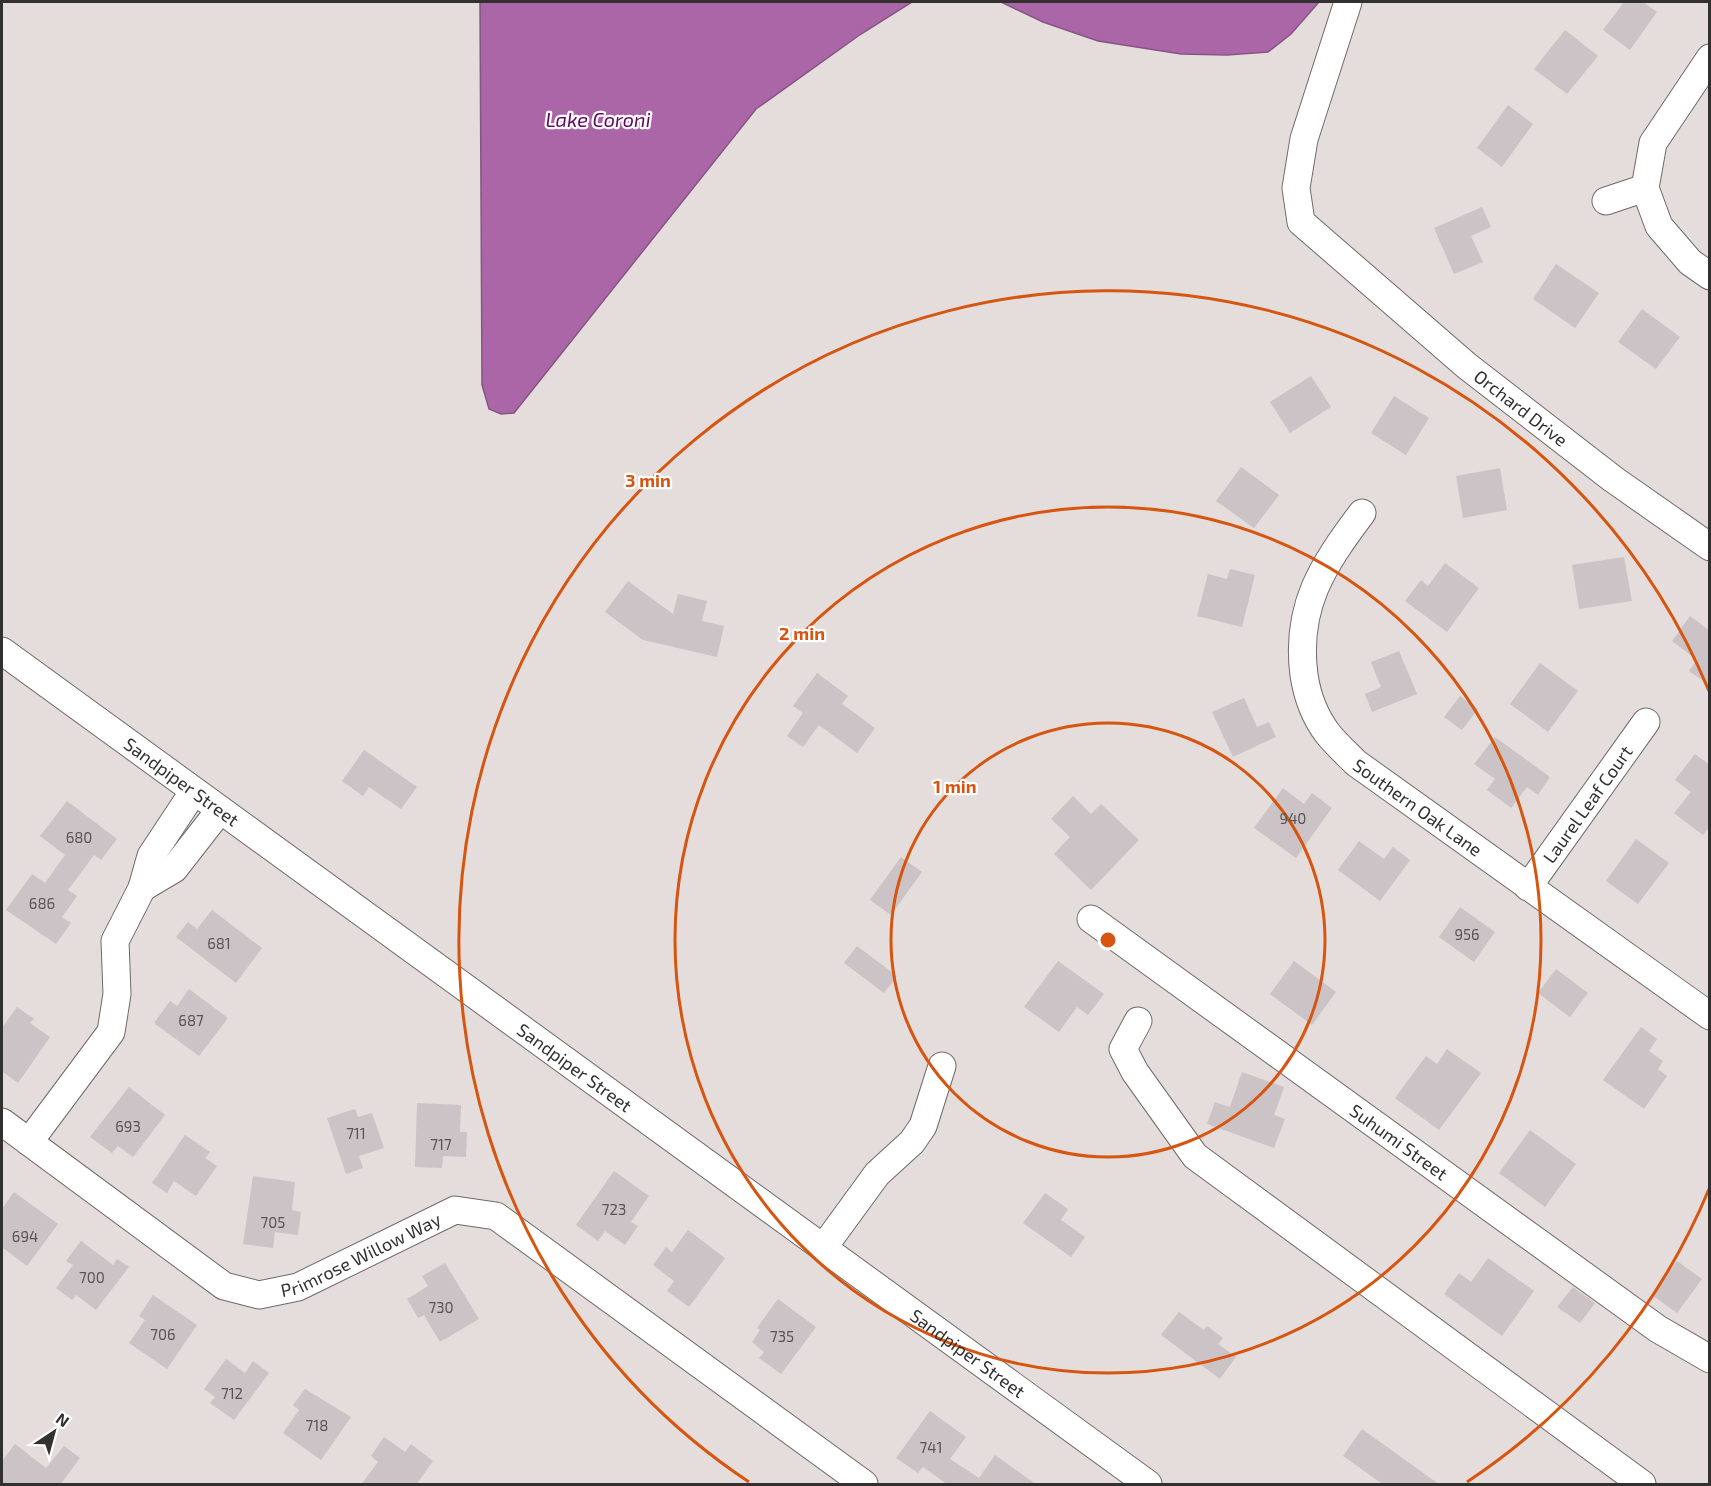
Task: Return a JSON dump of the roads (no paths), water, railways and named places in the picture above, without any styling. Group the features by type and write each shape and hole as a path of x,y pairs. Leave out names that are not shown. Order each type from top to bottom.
{"street":[{"name":"Orchard Drive","path":"1348,2 1304,139 1296,189 1301,222 1467,366 1613,479 1710,547"},
{"path":"1710,58 1653,143 1645,188 1659,226 1690,262 1710,276"},
{"path":"1606,201 1645,188"},
{"name":"Southern Oak Lane","path":"1362,513 1333,551 1316,582 1304,617 1301,652 1307,693 1327,732 1356,764 1710,1016"},
{"name":"Sandpiper Street","path":"2,651 1148,1485"},
{"name":"Laurel Leaf Court","path":"1528,887 1646,722"},
{"path":"29,1142 111,1032 117,994 115,941 142,888 152,856 194,791"},
{"path":"142,888 174,869 220,810"},
{"name":"Suhumi Street","path":"1091,920 1658,1329 1710,1359"},
{"path":"1138,1021 1123,1049 1135,1072 1195,1156 1642,1485"},
{"path":"823,1248 877,1174 912,1142 923,1126 942,1066"},
{"name":"Primrose Willow Way","path":"2,1122 224,1286 259,1295 298,1287 455,1210 496,1216 864,1485"}],"water":[{"name":"Lake Coroni","path":"480,2 912,2 861,34 756,109 514,413 501,414 489,409 482,385"},
{"path":"1001,2 1319,2 1291,34 1268,52 1227,55 1181,54 1098,41 1043,22"}]}
